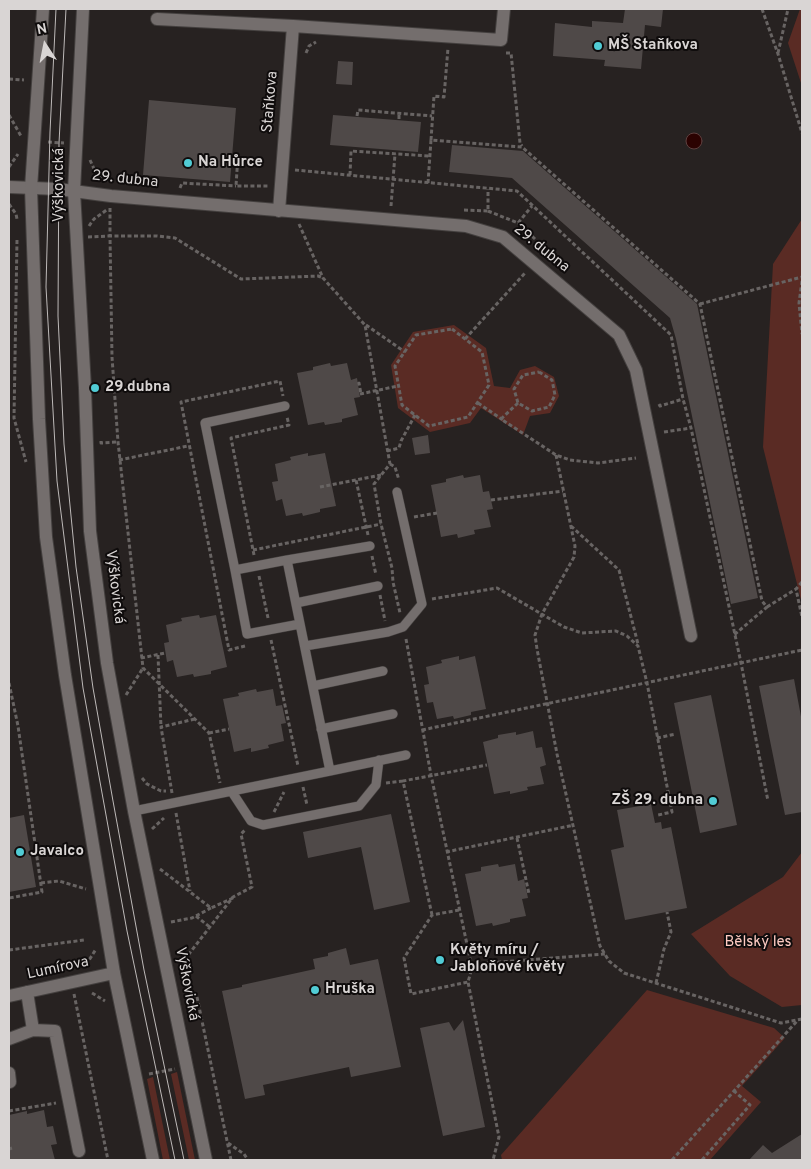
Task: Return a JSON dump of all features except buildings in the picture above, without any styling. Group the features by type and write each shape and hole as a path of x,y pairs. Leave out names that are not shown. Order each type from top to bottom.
{"street":[{"name":"Výškovická","path":"44,9 31,188 39,419 46,538 65,675 114,973 153,1160"},
{"name":"Výškovická","path":"83,9 74,190 85,388 90,531 107,663 134,810 206,1160"},
{"path":"157,19 501,40 504,9"},
{"name":"Staňkova","path":"278,211 281,182 288,169 293,26"},
{"name":"29. dubna","path":"9,187 74,190 110,202 297,212 466,226 503,237 619,335 636,370 691,636"},
{"name":"Lumírova","path":"9,996 114,973"},
{"path":"28,992 34,1030"},
{"path":"9,1039 34,1030 55,1031 78,1151"}],"lane":[{"path":"285,406 205,423 248,634 300,624"},
{"path":"305,646 388,632 403,627 422,604 397,492"},
{"path":"235,570 370,546"},
{"path":"287,560 330,771"},
{"path":"296,603 378,586"},
{"path":"313,686 383,671"},
{"path":"321,729 393,714"},
{"path":"134,810 406,755"},
{"path":"227,792 251,821 263,825 359,806 376,785 379,760"}],"path":[{"path":"762,9 802,133"},
{"path":"778,54 788,9"},
{"path":"303,59 309,46 323,39"},
{"path":"428,183 434,96 444,97 448,48 457,48"},
{"path":"502,52 511,53 522,147 700,304 762,601 766,607"},
{"path":"9,78 24,80"},
{"path":"356,116 358,110 432,116"},
{"path":"399,113 399,120"},
{"path":"9,115 21,136"},
{"path":"430,140 522,147"},
{"path":"34,142 76,143"},
{"path":"350,175 351,151 429,156"},
{"path":"391,212 395,154"},
{"path":"236,186 238,155"},
{"path":"89,158 96,171 112,185 110,202 112,357 118,442 143,668 208,733 227,792"},
{"path":"288,169 294,161"},
{"path":"288,169 517,191 671,335 683,399 691,428 741,662 768,801"},
{"path":"178,193 182,183 268,187 271,182 281,182"},
{"path":"488,189 488,211"},
{"path":"87,237 88,228 110,202"},
{"path":"518,223 532,206"},
{"path":"464,210 488,211 518,223 534,239"},
{"path":"297,212 298,220 323,278 365,325 404,352"},
{"path":"110,236 175,238 241,279 318,276 323,278"},
{"path":"465,339 533,263"},
{"path":"700,304 802,277"},
{"path":"802,281 799,302 802,334"},
{"path":"365,325 390,464 374,484 381,524 392,568 393,582 446,852 472,968 468,982 499,1137 493,1160"},
{"path":"452,329 465,339 482,352 489,385 468,417 429,426 402,405 395,366 416,335 452,329"},
{"path":"539,372 552,380 555,395 549,407 532,411 518,403 514,389 523,375 539,372"},
{"path":"358,384 360,394 398,386"},
{"path":"658,398 660,406 683,399"},
{"path":"478,403 523,435"},
{"path":"501,419 518,403"},
{"path":"387,451 398,448 415,415"},
{"path":"9,418 14,418"},
{"path":"501,419 556,455 570,460 598,463 636,458"},
{"path":"664,432 691,428"},
{"path":"101,443 118,442"},
{"path":"120,460 188,446"},
{"path":"556,455 575,546 574,557 542,614 536,635 537,650 557,754 600,946 609,961 624,973 781,1024 800,1019"},
{"path":"320,487 356,480"},
{"path":"491,500 563,491"},
{"path":"414,517 437,513"},
{"path":"253,550 381,524"},
{"path":"571,526 620,570 647,683 672,812 658,815"},
{"path":"734,635 766,607 796,589 802,582"},
{"path":"430,600 498,588 564,627 582,633 616,631 627,636 638,646"},
{"path":"796,589 802,617"},
{"path":"271,638 296,777 309,816"},
{"path":"422,730 802,650"},
{"path":"141,658 165,653"},
{"path":"158,655 161,727 172,791"},
{"path":"126,695 143,668"},
{"path":"9,684 18,726 42,892 9,898"},
{"path":"161,727 195,720"},
{"path":"208,733 229,729"},
{"path":"657,738 676,734"},
{"path":"432,916 403,781 487,765"},
{"path":"270,824 276,807 296,777"},
{"path":"176,810 190,892"},
{"path":"446,852 574,825"},
{"path":"168,922 196,916 252,887 242,834"},
{"path":"517,838 529,894"},
{"path":"153,864 211,908"},
{"path":"41,884 59,881 88,889"},
{"path":"231,1160 197,998 190,999 182,963 234,898"},
{"path":"459,910 432,916 404,958 411,994 468,982"},
{"path":"656,983 664,949 672,932 667,912"},
{"path":"196,916 211,928"},
{"path":"9,949 84,940"},
{"path":"472,968 488,963 605,954"},
{"path":"79,989 73,991 108,1160"},
{"path":"87,991 95,993 106,1002"},
{"path":"672,1160 800,1019"},
{"path":"136,1076 186,1067"},
{"path":"702,1160 750,1105 734,1091"},
{"path":"9,1111 69,1101"},
{"path":"228,1143 244,1154 248,1160"}],"green space":[{"path":"800,9 802,9 802,86 788,43"},
{"path":"802,219 802,604 763,447 773,264"},
{"path":"454,325 486,348 494,386 510,388 520,370 535,366 554,377 559,396 550,413 530,416 523,435 481,408 470,423 430,432 398,408 391,365 413,332"},
{"name":"Bělský les","path":"802,852 802,1005 782,1007 730,976 691,934 783,877"},
{"path":"647,990 774,1028 785,1038 742,1086 761,1102 710,1160 502,1160 501,1155"},
{"path":"177,1072 195,1160 189,1160 171,1074"},
{"path":"153,1077 170,1160 163,1160 147,1079"}],"shaded area":[{"path":"691,133 697,133 702,138 700,147 691,149 686,144 686,138"}],"tram line":[{"path":"56,9 50,132 46,287 57,481 83,688 127,931 175,1160"},
{"path":"66,9 59,143 58,316 64,444 76,567 93,688 113,801 144,970 184,1160"}],"place":[{"name":"MŠ Staňkova","path":"598,46"},
{"name":"Na Hůrce","path":"188,163"},
{"name":"29.dubna","path":"95,388"},
{"name":"ZŠ 29. dubna","path":"713,801"},
{"name":"Javalco","path":"20,852"},
{"name":"Květy míru / Jabloňové květy","path":"440,960"},
{"name":"Hruška","path":"315,990"}]}
